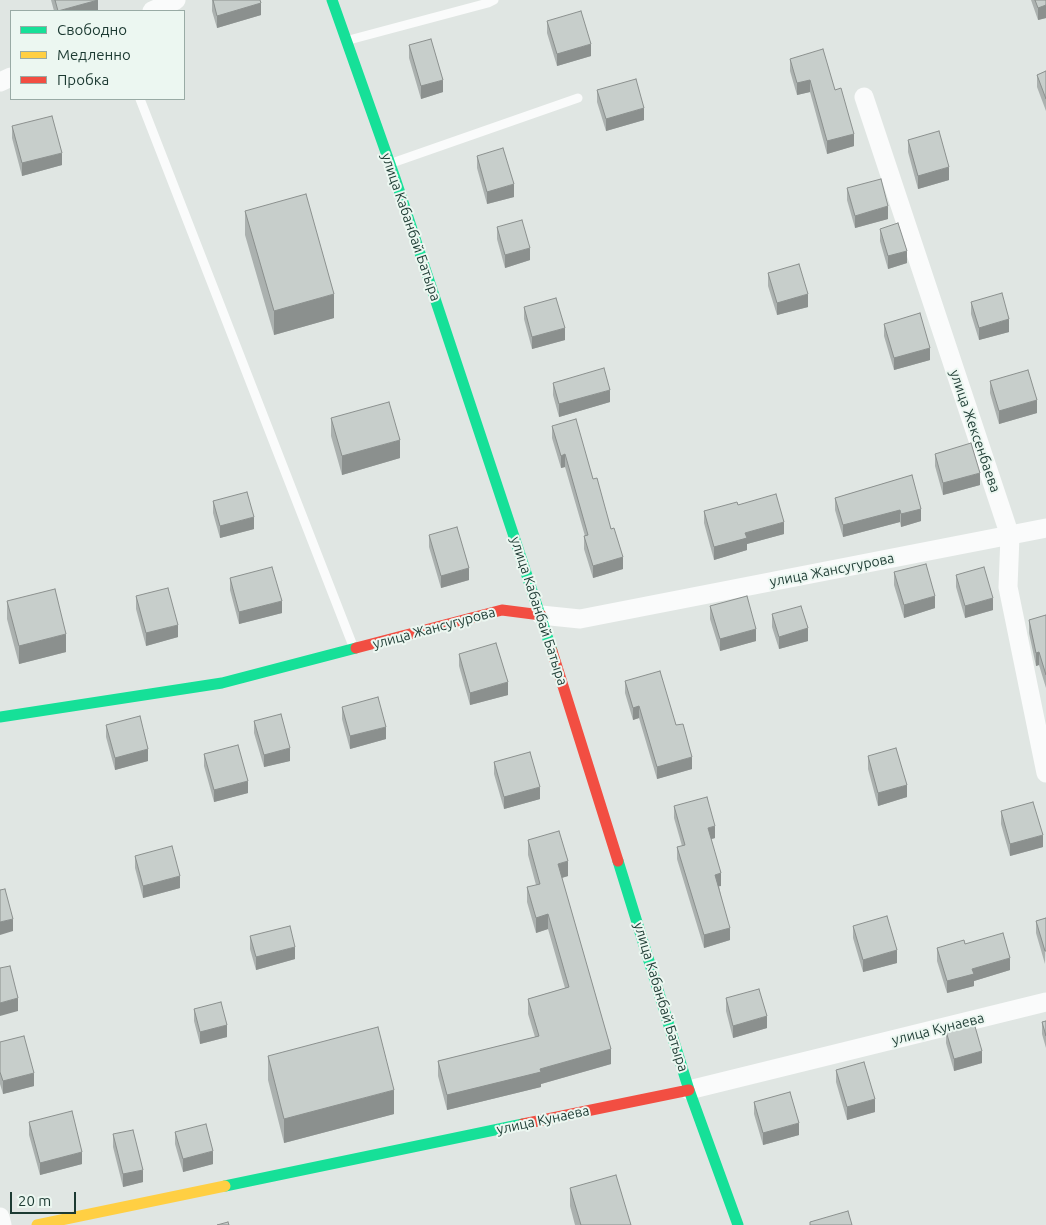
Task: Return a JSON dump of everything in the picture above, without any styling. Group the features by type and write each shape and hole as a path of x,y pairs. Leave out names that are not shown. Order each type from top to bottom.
{"street":[{"path":"154,10 176,0"},
{"name":"улица Кабанбай Батыра","path":"332,0 390,164 541,614 689,1090 738,1225"},
{"name":"улица Жексенбаева","path":"864,98 1010,536 1008,587 1046,773"},
{"name":"улица Жансугурова","path":"0,717 222,683 502,610 580,619 1046,528"},
{"name":"улица Кунаева","path":"37,1225 689,1090 1046,1002"},
{"path":"0,1217 2,1225"}],"lane":[{"path":"346,41 488,4 494,0"},
{"path":"390,164 578,98"},
{"path":"140,100 354,649"}],"building":[{"path":"55,0 98,0 62,10 58,10"},
{"path":"213,0 260,0 261,3 217,16"},
{"path":"1035,0 1046,0 1046,5 1038,8"},
{"path":"581,11 591,44 557,54 547,21"},
{"path":"431,39 443,80 421,86 409,45"},
{"path":"823,49 835,90 841,88 854,134 827,141 810,80 797,83 790,59"},
{"path":"1046,71 1046,99 1037,75"},
{"path":"636,79 644,108 606,119 597,90"},
{"path":"52,116 62,153 22,163 12,126"},
{"path":"939,131 949,167 918,176 908,140"},
{"path":"503,148 514,184 487,192 477,156"},
{"path":"881,179 888,206 855,216 847,188"},
{"path":"306,194 334,294 274,311 245,211"},
{"path":"522,220 530,248 505,255 497,227"},
{"path":"898,223 907,251 888,256 880,229"},
{"path":"799,264 808,294 777,303 768,273"},
{"path":"1002,293 1009,319 979,328 971,302"},
{"path":"556,298 565,328 532,337 524,307"},
{"path":"920,313 930,348 894,358 884,324"},
{"path":"604,368 610,390 559,404 553,383"},
{"path":"1028,370 1037,400 999,411 990,381"},
{"path":"389,402 400,440 342,456 331,418"},
{"path":"576,419 593,479 597,478 611,529 614,528 623,557 593,566 584,536 588,535 565,454 561,456 552,426"},
{"path":"971,443 980,473 943,483 935,454"},
{"path":"912,475 921,509 901,514 900,510 843,525 835,498"},
{"path":"247,492 254,517 220,526 213,501"},
{"path":"776,494 784,522 745,533 747,538 714,547 704,511 737,502 738,505"},
{"path":"457,527 469,568 441,576 429,535"},
{"path":"926,564 935,596 904,605 894,572"},
{"path":"272,567 282,601 239,612 230,578"},
{"path":"984,567 993,598 965,606 956,575"},
{"path":"168,588 178,625 146,633 136,596"},
{"path":"55,589 66,634 19,646 7,601"},
{"path":"747,596 756,629 720,639 710,606"},
{"path":"801,606 808,628 779,637 772,614"},
{"path":"1046,615 1046,675 1039,652 1036,653 1029,620"},
{"path":"496,643 508,682 470,693 459,654"},
{"path":"660,671 676,725 683,724 692,757 657,767 639,706 633,708 625,681"},
{"path":"378,697 386,727 350,736 342,707"},
{"path":"281,714 290,748 264,755 254,721"},
{"path":"140,716 148,749 115,758 106,725"},
{"path":"238,745 248,781 214,790 204,754"},
{"path":"896,748 907,785 878,793 868,756"},
{"path":"530,752 540,787 504,797 494,762"},
{"path":"707,797 715,826 708,828 721,873 715,875 730,928 704,935 677,847 685,845 674,806"},
{"path":"1033,802 1043,835 1010,844 1001,811"},
{"path":"559,831 568,861 558,864 611,1049 540,1069 541,1072 447,1095 438,1061 539,1036 528,999 569,987 548,914 536,918 527,887 540,884 528,840"},
{"path":"172,846 180,876 143,886 135,856"},
{"path":"5,889 13,919 0,922 0,890"},
{"path":"887,916 897,950 863,960 853,926"},
{"path":"1046,918 1046,951 1045,951 1036,921"},
{"path":"290,926 295,947 256,957 250,936"},
{"path":"1003,933 1010,958 972,969 974,974 947,981 937,948 964,940 965,944"},
{"path":"10,966 18,998 0,1003 0,968"},
{"path":"759,989 767,1016 733,1026 726,998"},
{"path":"221,1002 227,1025 200,1032 194,1009"},
{"path":"1046,1021 1046,1036 1042,1022"},
{"path":"974,1023 982,1051 954,1059 946,1031"},
{"path":"378,1027 394,1090 284,1119 268,1056"},
{"path":"24,1036 34,1073 3,1081 0,1072 0,1042"},
{"path":"864,1062 875,1099 847,1107 836,1070"},
{"path":"790,1092 799,1123 763,1133 754,1102"},
{"path":"72,1111 82,1152 40,1163 29,1122"},
{"path":"206,1124 213,1151 183,1159 175,1132"},
{"path":"133,1130 143,1170 123,1174 113,1134"},
{"path":"616,1175 631,1225 581,1225 570,1188"},
{"path":"848,1211 852,1225 810,1225 810,1222"},
{"path":"228,1222 229,1225 217,1225"}],"traffic: fast":[{"path":"332,0 395,178 552,651"},
{"path":"0,717 222,683 356,648"},
{"path":"618,861 689,1090 738,1225"},
{"path":"225,1186 523,1124"}],"traffic: slow":[{"path":"37,1225 225,1186"}],"traffic: jam":[{"path":"356,648 502,610 541,615"},
{"path":"552,651 618,861"},
{"path":"523,1124 689,1090"}]}
